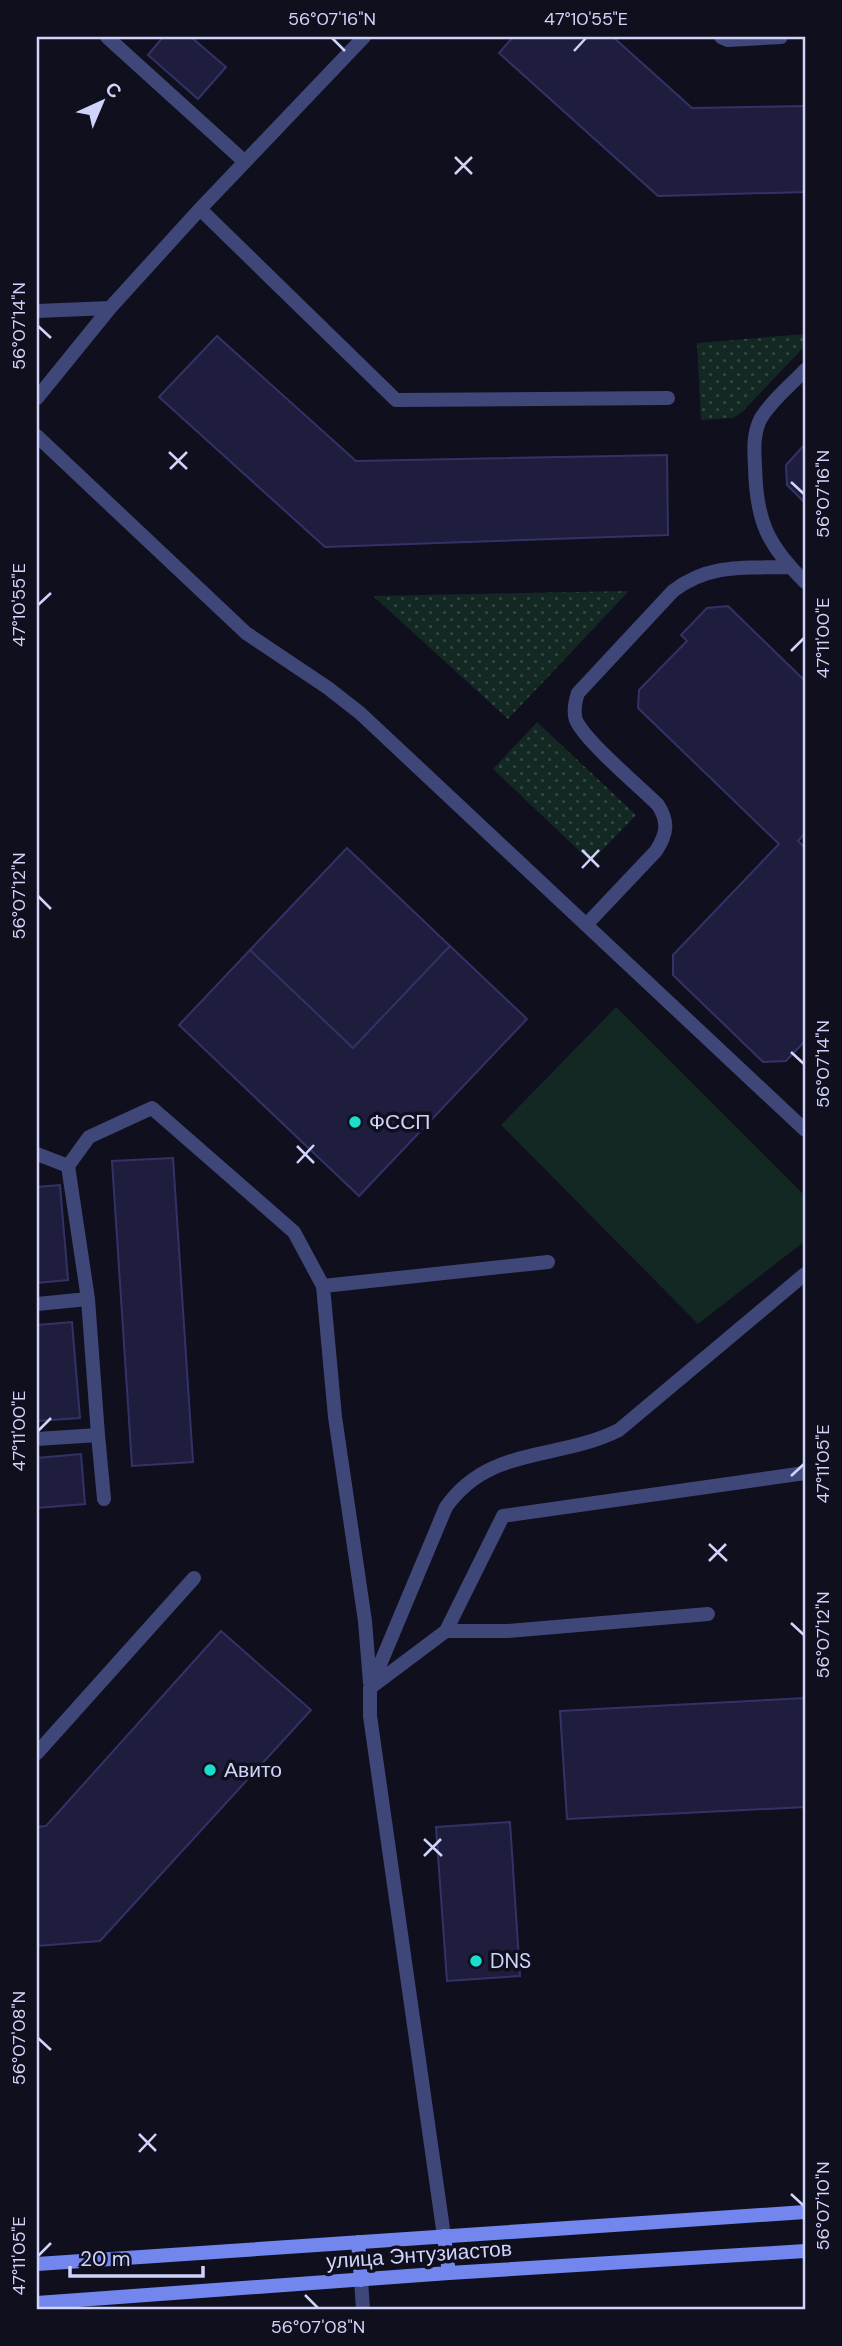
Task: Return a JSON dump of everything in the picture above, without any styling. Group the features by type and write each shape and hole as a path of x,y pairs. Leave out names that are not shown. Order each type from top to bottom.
{"main road":[{"name":"улица Энтузиастов","path":"37,2264 805,2211"},
{"path":"444,2236 449,2273"},
{"path":"358,2242 361,2280"},
{"name":"улица Энтузиастов","path":"37,2303 805,2250"}],"lane":[{"path":"107,37 245,162"},
{"path":"37,398 110,308 364,37"},
{"path":"721,37 729,40 781,37"},
{"path":"200,209 396,400 668,398"},
{"path":"37,311 110,308"},
{"path":"805,370 762,418 754,445 758,511 771,542 805,582"},
{"path":"37,436 246,633 360,713 805,1130"},
{"path":"586,925 656,851 667,827 665,815 658,805 585,735 576,720 574,705 578,693 673,591 685,583 708,572 724,569 790,567"},
{"path":"104,1499 88,1299 68,1166 89,1137 152,1108 294,1232 323,1286 335,1417 365,1621 370,1716 444,2236"},
{"path":"37,1154 68,1166"},
{"path":"323,1286 548,1262"},
{"path":"370,1688 446,1507 456,1492 489,1468 596,1440 619,1430 805,1274"},
{"path":"37,1304 88,1299"},
{"path":"37,1439 98,1435"},
{"path":"370,1688 446,1631 503,1516 805,1473"},
{"path":"37,1753 194,1578"},
{"path":"446,1631 508,1632 708,1614"},
{"path":"361,2280 363,2309"}],"green space":[{"path":"805,334 805,346 741,413 733,418 701,420 697,343"},
{"path":"629,591 508,719 373,596"},
{"path":"537,722 636,815 591,862 493,769"},
{"path":"616,1007 805,1196 805,1241 698,1324 501,1125"}],"building":[{"path":"163,37 191,37 226,67 198,99 148,55"},
{"path":"513,37 613,37 692,108 805,106 805,192 658,196 499,53"},
{"path":"217,336 356,461 667,455 668,535 325,547 159,397"},
{"path":"805,444 805,503 787,485 786,465"},
{"path":"728,606 805,681 805,833 798,841 805,848 805,1041 786,1061 763,1062 673,975 673,955 779,844 638,708 639,690 687,641 681,635 707,608"},
{"path":"347,848 450,946 353,1048 250,950"},
{"name":"ФССП","path":"450,946 527,1019 359,1196 179,1025 250,950 353,1048"},
{"path":"173,1158 193,1462 132,1466 112,1161"},
{"path":"60,1185 68,1280 37,1283 37,1187"},
{"path":"72,1322 80,1418 37,1421 37,1325"},
{"path":"81,1454 85,1504 37,1508 37,1458"},
{"path":"221,1631 311,1710 100,1941 37,1946 37,1827 46,1826"},
{"path":"805,1698 805,1807 567,1819 560,1711"},
{"path":"510,1822 520,1976 447,1981 436,1827"}],"place":[{"name":"ФССП","path":"355,1122"},
{"name":"Авито","path":"210,1770"},
{"name":"DNS","path":"476,1961"}]}
